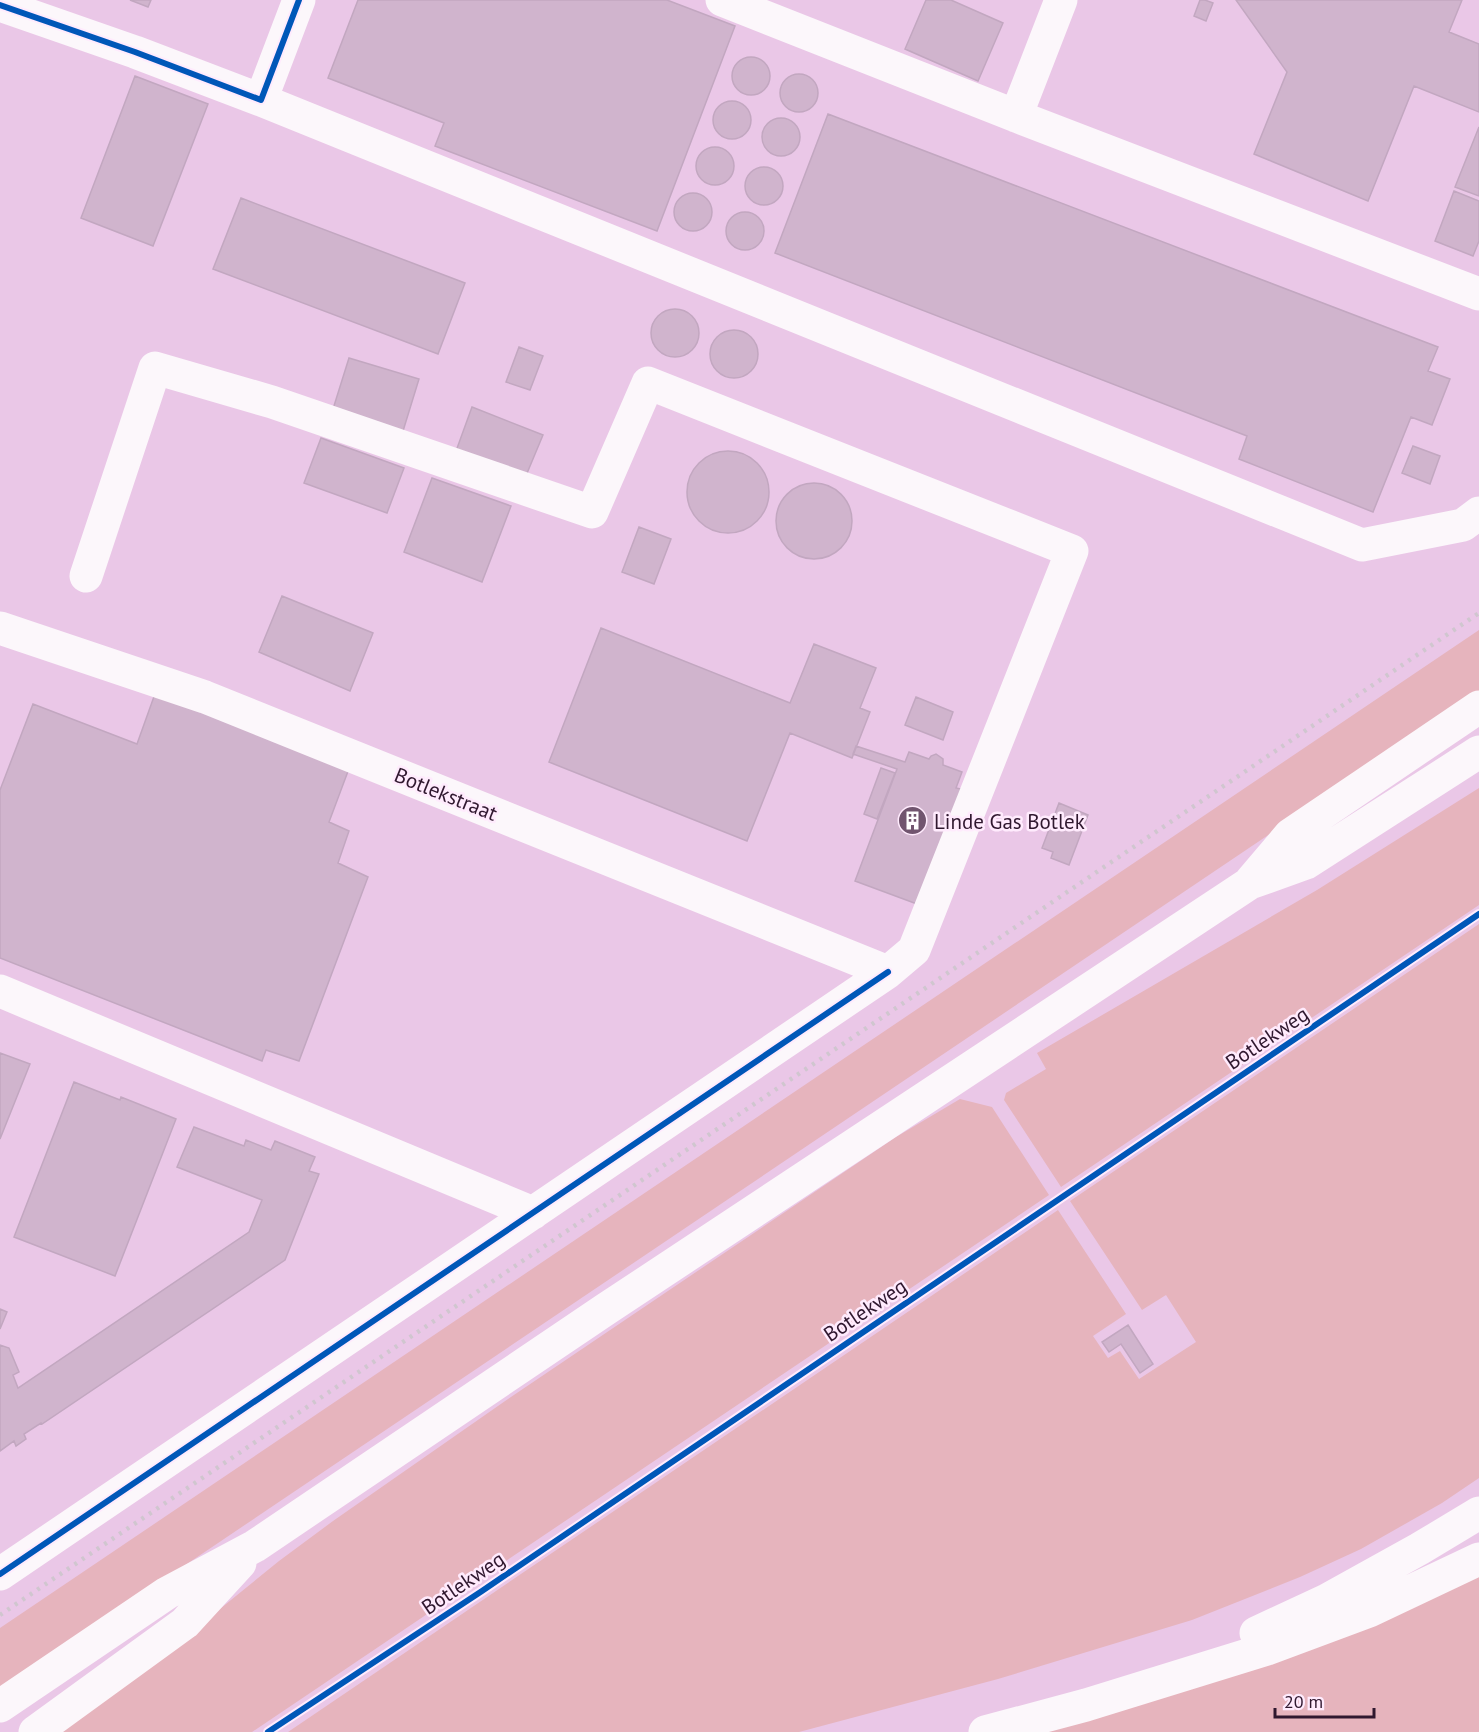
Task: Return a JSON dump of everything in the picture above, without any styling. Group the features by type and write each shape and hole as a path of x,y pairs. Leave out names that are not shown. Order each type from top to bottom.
{"main road":[{"path":"261,99 299,0"},
{"path":"722,0 1016,117 1479,294"},
{"path":"1016,117 1061,0"},
{"path":"0,5 261,99 1362,545 1462,525 1479,513"},
{"path":"0,1574 888,972 914,950 1072,551 648,383 592,512 272,402 155,368 86,576"},
{"name":"Botlekstraat","path":"0,628 205,697 888,972"},
{"path":"1250,883 1290,835 1479,707"},
{"path":"0,1707 167,1593 255,1546 606,1309 1250,883 1306,863 1479,752"},
{"path":"0,991 533,1212"},
{"path":"1086,1705 1160,1675 1327,1600 1419,1550 1479,1513"},
{"path":"35,1732 185,1623 255,1546"},
{"path":"984,1732 1086,1705 1267,1649 1369,1611 1479,1558"}],"shaded area":[{"path":"1479,630 1479,693 0,1690 0,1628"},
{"path":"1479,788 1479,905 1061,1187 1004,1100 1006,1093 1046,1069 1037,1053 1317,890"},
{"path":"1479,924 1479,1478 1442,1503 1361,1549 1300,1577 1192,1620 998,1679 799,1732 288,1732 1058,1210 1126,1314 1093,1336 1108,1358 1120,1351 1139,1379 1196,1342 1166,1295 1142,1310 1070,1201"},
{"path":"960,1099 992,1107 1049,1195 252,1732 56,1732 189,1634 279,1561 333,1521 508,1399 896,1137"},
{"path":"1479,1575 1479,1732 1034,1732"}],"building":[{"path":"130,0 151,0 148,7"},
{"path":"358,0 667,0 735,26 657,231 435,146 444,123 328,78"},
{"path":"926,0 951,0 1003,23 978,81 905,49"},
{"path":"1200,0 1213,3 1206,21 1194,16"},
{"path":"1236,0 1462,0 1449,32 1479,44 1479,112 1414,86 1368,201 1254,154 1287,72"},
{"path":"751,57 764,63 770,76 764,89 751,95 738,89 732,76 738,63"},
{"path":"799,74 812,80 818,93 812,106 799,112 786,106 780,93 786,80"},
{"path":"135,76 208,104 153,246 81,218"},
{"path":"732,101 745,107 751,120 745,133 732,139 719,133 713,120 719,107"},
{"path":"828,114 1438,347 1428,371 1450,379 1432,425 1411,417 1373,512 1239,459 1247,436 775,253"},
{"path":"781,118 794,124 800,137 794,150 781,156 768,150 762,137 768,124"},
{"path":"1479,127 1479,196 1455,187"},
{"path":"715,147 728,153 734,166 728,179 715,185 702,179 696,166 702,153"},
{"path":"764,167 777,173 783,186 777,199 764,205 751,199 745,186 751,173"},
{"path":"1454,191 1479,201 1479,241 1473,256 1435,241"},
{"path":"693,193 706,199 712,212 706,225 693,231 680,225 674,212 680,199"},
{"path":"241,198 465,283 438,354 213,269"},
{"path":"745,212 758,218 764,231 758,244 745,250 732,244 726,231 732,218"},
{"path":"670,309 680,309 692,316 699,328 699,338 692,350 680,357 670,357 655,346 651,338 651,328 662,313"},
{"path":"729,330 739,330 751,337 758,349 758,359 751,371 739,378 729,378 714,367 710,359 710,349 721,334"},
{"path":"519,347 543,356 530,390 506,382"},
{"path":"349,358 419,379 403,431 333,409"},
{"path":"472,407 543,435 525,478 456,451"},
{"path":"321,438 404,468 387,513 304,483"},
{"path":"1413,446 1440,456 1430,484 1402,473"},
{"path":"728,451 744,454 757,463 766,476 769,492 766,508 757,521 744,530 728,533 712,530 699,521 690,508 687,492 690,476 699,463 712,454"},
{"path":"432,478 511,506 482,582 404,552"},
{"path":"814,483 828,486 841,494 849,507 852,521 849,535 841,548 828,556 814,559 800,556 787,548 779,535 776,521 779,507 787,494 800,486"},
{"path":"639,527 671,539 654,584 622,572"},
{"path":"282,596 373,633 350,691 259,652"},
{"path":"601,628 790,703 814,644 876,668 860,708 870,712 852,758 790,733 747,841 549,762"},
{"path":"156,691 350,766 329,822 349,831 338,863 368,877 299,1061 266,1050 262,1061 0,958 0,790 33,704 137,744"},
{"path":"916,697 953,712 943,740 905,725"},
{"name":"Linde Gas Botlek","path":"856,746 905,762 909,752 929,759 936,754 943,759 943,765 962,772 956,788 961,789 917,904 855,881 897,769 853,754"},
{"path":"881,768 895,773 877,819 864,814"},
{"path":"1059,803 1088,815 1069,865 1051,858 1053,852 1042,848"},
{"path":"0,1053 30,1064 0,1139"},
{"path":"74,1082 120,1100 121,1097 176,1119 115,1276 14,1237"},
{"path":"194,1127 244,1146 246,1140 271,1150 275,1141 315,1157 309,1171 319,1174 285,1260 24,1434 26,1439 16,1446 14,1441 0,1451 0,1345 9,1348 19,1372 13,1375 18,1388 249,1232 262,1200 177,1167"},
{"path":"0,1309 7,1312 0,1329"},
{"path":"1128,1325 1153,1364 1140,1373 1121,1344 1109,1352 1102,1342"}],"railway":[{"path":"0,1615 1479,613"}],"cycle path":[{"path":"0,5 135,52 261,100 299,0"},
{"name":"Botlekweg","path":"268,1732 482,1591 1479,914"},
{"path":"0,1574 888,972"}],"place":[{"name":"Linde Gas Botlek","path":"913,821"}]}
